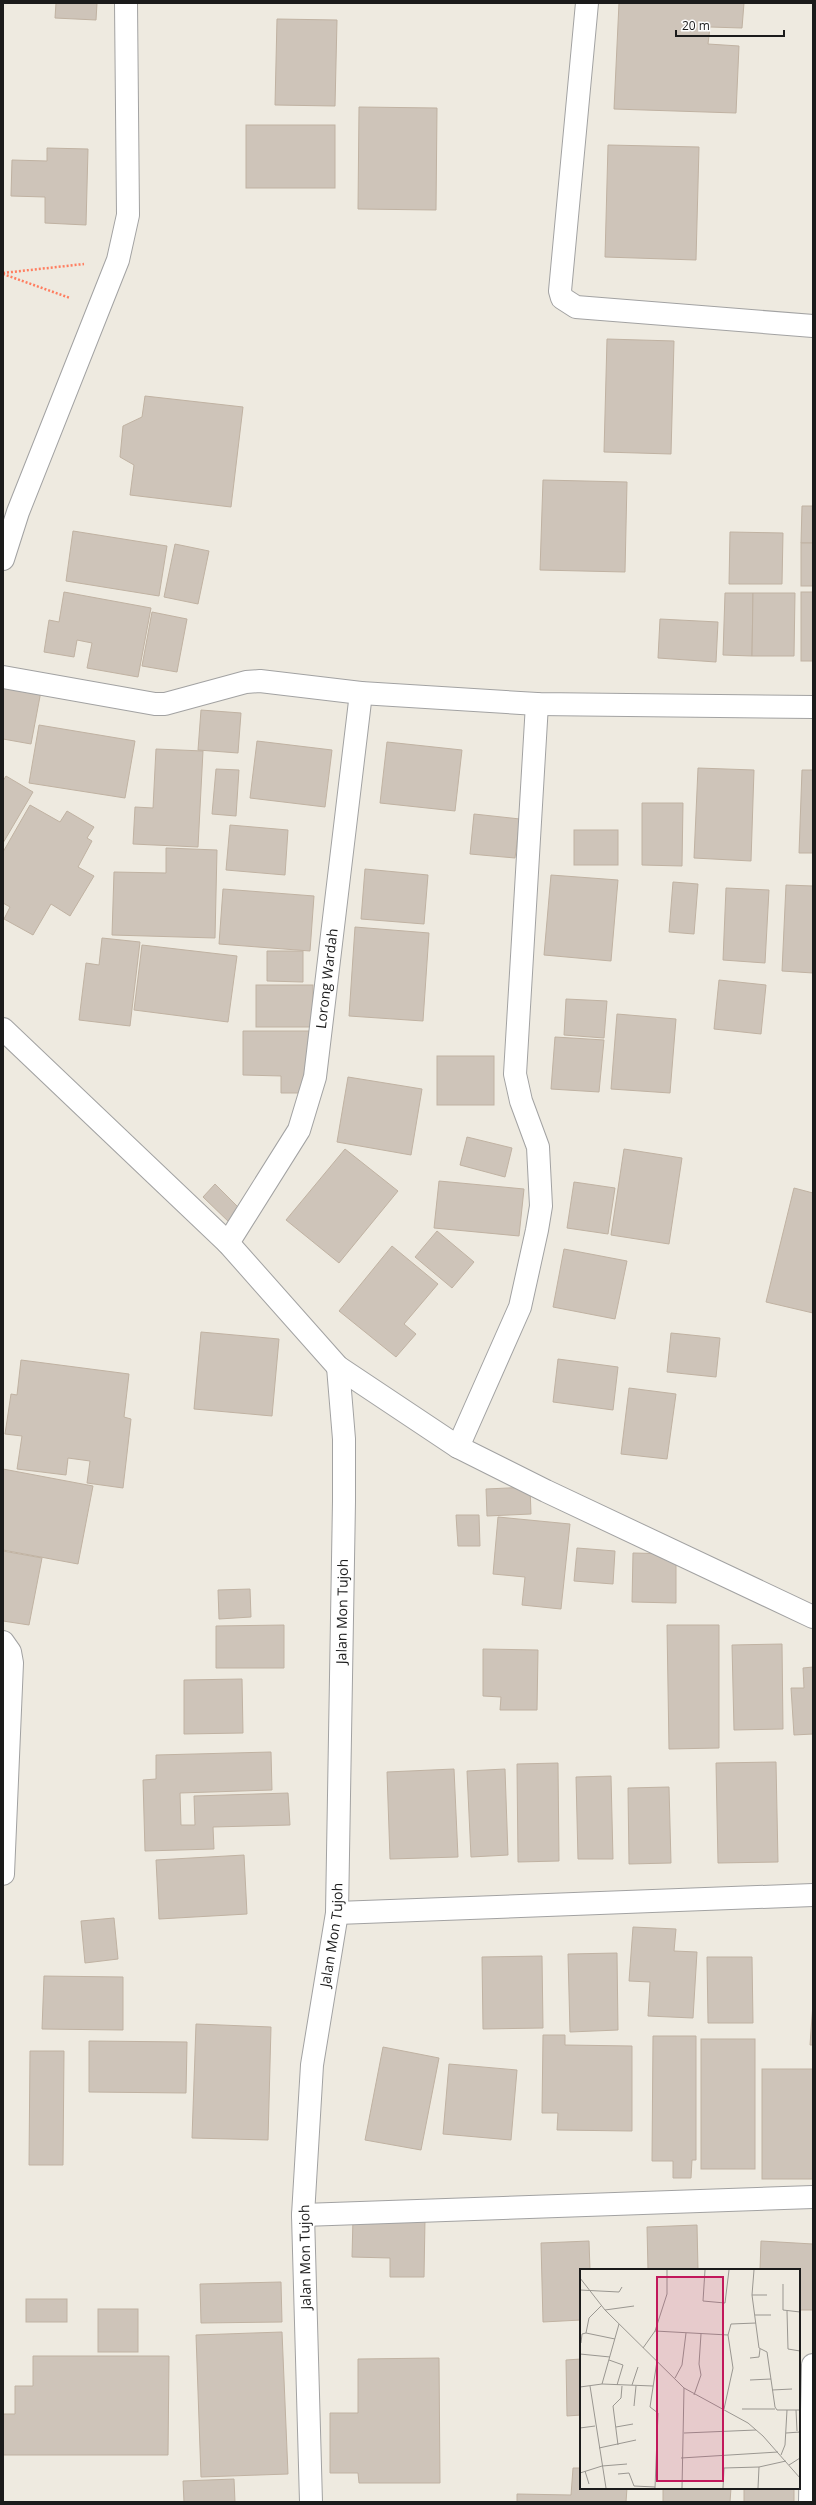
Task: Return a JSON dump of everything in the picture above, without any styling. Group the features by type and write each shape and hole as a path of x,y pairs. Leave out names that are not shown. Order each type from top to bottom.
{"street":[{"path":"3,559 18,512 100,309 118,260 128,215 126,3"},
{"path":"587,3 560,291 562,298 576,307 813,326"},
{"path":"3,677 155,704 165,704 246,682 260,681 361,693 537,704 813,707"},
{"name":"Lorong Wardah","path":"228,1243 299,1130 315,1077 361,693"},
{"path":"458,1447 520,1307 541,1206 538,1147 521,1101 515,1074 537,704"},
{"path":"4,1031 228,1243 338,1367 458,1447 546,1491 813,1616"},
{"path":"3,1053 4,1031"},
{"name":"Jalan Mon Tujoh","path":"311,2502 303,2215 312,2065 337,1913 344,1501 344,1439 338,1367"},
{"path":"3,1642 10,1652 12,1663 3,1874"},
{"path":"337,1913 813,1895"},
{"path":"303,2215 813,2197"},
{"path":"810,2502 813,2365"}],"path":[{"path":"3,273 41,270 118,260"},
{"path":"3,273 100,309"}],"building":[{"path":"56,3 97,3 96,20 55,18"},
{"path":"619,3 744,3 742,28 710,27 708,44 739,46 736,113 614,109"},
{"path":"277,19 337,20 335,106 275,105"},
{"path":"359,107 437,108 436,210 358,209"},
{"path":"246,125 335,125 335,188 246,188"},
{"path":"608,145 699,147 696,260 605,257"},
{"path":"47,148 88,149 86,225 45,223 45,197 11,196 12,160 47,161"},
{"path":"607,339 674,341 671,454 604,452"},
{"path":"145,396 243,407 231,507 130,495 134,465 120,457 123,426 142,417"},
{"path":"543,480 627,482 625,572 540,570"},
{"path":"802,506 813,506 813,543 801,543"},
{"path":"73,531 167,546 159,596 66,581"},
{"path":"730,532 783,533 782,584 729,584"},
{"path":"801,543 813,543 813,586 801,586"},
{"path":"175,544 209,551 198,604 164,597"},
{"path":"64,592 151,608 138,677 87,668 92,643 77,640 74,657 44,652 49,620 59,622"},
{"path":"801,592 813,592 813,661 801,661"},
{"path":"725,593 753,593 752,656 723,655"},
{"path":"753,593 795,593 794,656 752,656"},
{"path":"152,612 187,619 177,672 142,666"},
{"path":"660,619 718,622 716,662 658,658"},
{"path":"3,685 41,691 31,744 3,739"},
{"path":"201,710 241,713 238,753 198,750"},
{"path":"39,725 135,741 125,798 29,783"},
{"path":"257,741 332,750 325,807 250,798"},
{"path":"387,742 462,750 455,811 380,803"},
{"path":"156,749 203,751 198,847 133,844 135,807 153,808"},
{"path":"698,768 754,770 751,861 694,858"},
{"path":"216,769 239,770 236,816 212,814"},
{"path":"802,770 813,770 813,853 799,853"},
{"path":"6,776 33,792 3,843 3,781"},
{"path":"642,803 683,803 682,866 642,865"},
{"path":"30,805 60,822 67,811 94,827 87,838 92,841 78,867 94,876 70,916 51,904 33,935 4,919 10,907 3,903 3,852"},
{"path":"474,814 520,819 515,858 470,854"},
{"path":"230,825 288,830 285,875 226,870"},
{"path":"574,830 618,830 618,865 574,865"},
{"path":"166,848 217,850 215,938 112,935 114,872 166,873"},
{"path":"365,869 428,875 424,924 361,919"},
{"path":"551,875 618,880 611,961 544,955"},
{"path":"673,882 698,884 694,934 669,932"},
{"path":"786,885 813,886 813,973 782,971"},
{"path":"726,888 769,890 765,963 723,960"},
{"path":"223,889 314,896 310,951 219,944"},
{"path":"355,927 429,933 423,1021 349,1016"},
{"path":"102,938 140,942 130,1026 79,1020 86,963 99,965"},
{"path":"142,945 237,956 228,1022 134,1010"},
{"path":"267,951 303,951 303,982 267,981"},
{"path":"719,980 766,985 761,1034 714,1029"},
{"path":"256,985 313,985 313,1027 256,1027"},
{"path":"566,999 607,1001 604,1038 564,1035"},
{"path":"617,1014 676,1019 670,1093 611,1089"},
{"path":"243,1031 309,1031 308,1093 281,1093 281,1076 243,1075"},
{"path":"555,1037 604,1040 599,1092 551,1089"},
{"path":"437,1056 494,1056 494,1105 437,1105"},
{"path":"348,1077 422,1089 411,1155 337,1142"},
{"path":"467,1137 512,1148 505,1177 460,1165"},
{"path":"345,1149 398,1191 339,1263 286,1220"},
{"path":"624,1149 682,1158 669,1244 611,1235"},
{"path":"439,1181 524,1189 519,1236 434,1228"},
{"path":"574,1182 615,1188 608,1234 567,1228"},
{"path":"215,1184 243,1212 231,1224 203,1197"},
{"path":"794,1188 813,1193 813,1313 766,1302"},
{"path":"437,1231 474,1262 452,1288 415,1257"},
{"path":"392,1246 438,1284 404,1324 416,1334 396,1357 339,1311"},
{"path":"564,1249 627,1261 615,1319 553,1307"},
{"path":"201,1332 279,1339 272,1416 194,1409"},
{"path":"671,1333 720,1338 716,1377 667,1372"},
{"path":"558,1359 618,1367 613,1410 553,1402"},
{"path":"21,1360 129,1374 124,1417 131,1419 123,1488 87,1483 90,1461 68,1458 66,1475 17,1469 22,1436 5,1434 11,1394 17,1395"},
{"path":"629,1388 676,1394 667,1459 621,1454"},
{"path":"3,1469 93,1486 78,1564 3,1550"},
{"path":"530,1487 531,1514 487,1516 486,1489"},
{"path":"456,1515 479,1515 480,1546 458,1546"},
{"path":"498,1517 570,1524 561,1609 522,1605 525,1577 493,1574"},
{"path":"577,1548 615,1551 613,1584 574,1581"},
{"path":"3,1551 42,1558 29,1625 3,1621"},
{"path":"633,1553 676,1554 676,1603 632,1602"},
{"path":"250,1589 251,1617 219,1619 218,1590"},
{"path":"284,1625 284,1668 216,1668 216,1626"},
{"path":"667,1625 719,1625 719,1748 669,1749"},
{"path":"782,1644 783,1729 734,1730 732,1645"},
{"path":"483,1649 538,1650 537,1710 500,1710 501,1697 483,1696"},
{"path":"813,1667 813,1734 794,1735 791,1688 804,1688 803,1668"},
{"path":"242,1679 243,1733 184,1734 184,1680"},
{"path":"271,1752 272,1790 180,1793 181,1825 195,1825 194,1796 288,1793 290,1825 213,1827 214,1849 145,1851 143,1780 156,1779 156,1755"},
{"path":"776,1762 778,1862 718,1863 716,1763"},
{"path":"558,1763 559,1861 518,1862 517,1764"},
{"path":"454,1769 458,1857 390,1859 387,1772"},
{"path":"505,1769 508,1855 471,1857 467,1771"},
{"path":"611,1776 613,1859 578,1859 576,1777"},
{"path":"669,1787 671,1863 629,1864 628,1788"},
{"path":"244,1855 247,1914 159,1919 156,1860"},
{"path":"114,1918 118,1959 85,1963 81,1921"},
{"path":"633,1927 676,1929 674,1951 697,1952 693,2018 648,2016 650,1982 629,1981"},
{"path":"617,1953 618,2030 570,2032 568,1954"},
{"path":"542,1956 543,2028 483,2029 482,1957"},
{"path":"707,1957 752,1957 753,2023 708,2023"},
{"path":"44,1976 123,1977 123,2030 42,2029"},
{"path":"813,2003 813,2045 810,2045"},
{"path":"196,2024 271,2027 268,2140 192,2138"},
{"path":"543,2035 565,2035 565,2045 632,2046 632,2131 557,2130 558,2113 542,2113"},
{"path":"653,2036 696,2036 696,2160 692,2160 691,2178 673,2178 673,2161 652,2161"},
{"path":"701,2039 755,2039 755,2169 701,2169"},
{"path":"89,2041 187,2042 186,2093 89,2092"},
{"path":"383,2047 439,2058 421,2150 365,2140"},
{"path":"30,2051 64,2051 63,2165 29,2165"},
{"path":"449,2064 517,2070 511,2140 443,2134"},
{"path":"762,2069 813,2069 813,2179 762,2179"},
{"path":"353,2218 425,2219 424,2277 390,2277 390,2258 352,2257"},
{"path":"697,2225 698,2269 648,2269 647,2227"},
{"path":"589,2241 590,2269 580,2269 580,2320 543,2322 541,2243"},
{"path":"761,2241 813,2244 813,2310 800,2310 800,2269 760,2269"},
{"path":"281,2282 282,2322 201,2323 200,2284"},
{"path":"26,2299 67,2299 67,2322 26,2322"},
{"path":"98,2309 138,2309 138,2352 98,2352"},
{"path":"282,2332 288,2474 201,2477 196,2335"},
{"path":"33,2356 169,2356 168,2455 3,2455 3,2414 15,2414 15,2386 33,2386"},
{"path":"439,2358 440,2483 359,2483 358,2473 330,2473 330,2413 358,2413 358,2359"},
{"path":"580,2359 580,2415 567,2416 566,2360"},
{"path":"573,2468 580,2468 580,2489 627,2489 626,2502 517,2502 517,2494 571,2495"},
{"path":"234,2479 235,2502 184,2502 183,2481"},
{"path":"663,2489 731,2489 730,2502 663,2502"},
{"path":"744,2489 794,2489 794,2502 744,2502"}]}
